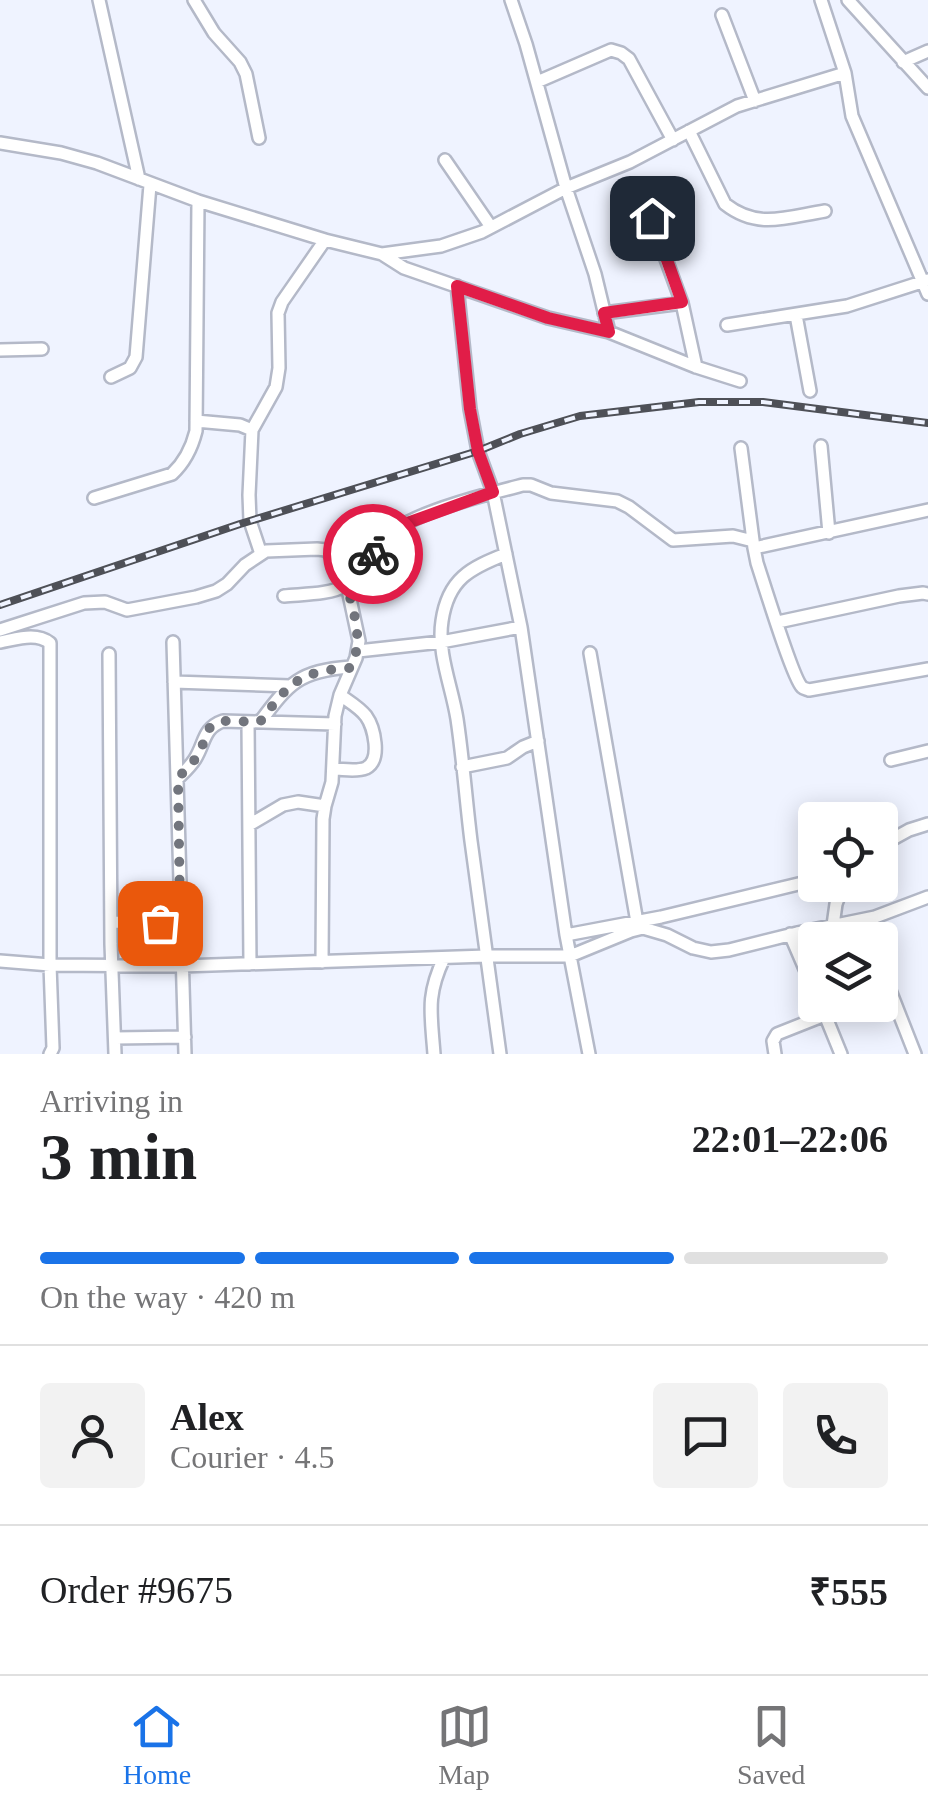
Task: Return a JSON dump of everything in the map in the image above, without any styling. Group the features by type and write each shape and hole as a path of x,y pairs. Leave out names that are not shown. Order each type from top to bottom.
{"street":[{"path":"99,0 144,182 136,357 130,368 112,377"},
{"path":"194,0 246,74 259,138"},
{"path":"510,0 609,332"},
{"path":"727,325 847,306 926,286 852,116 846,73 822,0"},
{"path":"848,0 928,88"},
{"path":"722,15 755,100"},
{"path":"537,82 611,50 621,52 672,140"},
{"path":"902,62 928,51"},
{"path":"382,254 442,246 482,232 737,106 846,73"},
{"path":"689,132 725,204 735,212 750,219 768,220 825,210"},
{"path":"0,142 96,163 198,201 382,254 404,268 548,318 609,332 740,381"},
{"path":"445,160 491,227"},
{"path":"94,498 172,474 181,466 192,444 196,421 198,201"},
{"path":"652,218 682,302 696,367"},
{"path":"261,554 250,521 252,430 276,387 278,313 282,302 325,240"},
{"path":"457,286 470,409 478,451 493,492 521,627 566,935 588,1054"},
{"path":"604,313 682,302"},
{"path":"796,314 810,391"},
{"path":"0,350 42,350"},
{"path":"196,421 240,425 252,430"},
{"path":"822,446 829,532"},
{"path":"741,448 757,563 804,689 928,668"},
{"path":"284,596 347,585 389,534 402,525 493,492 531,485 551,493 629,507 673,540 732,536 754,545 928,510"},
{"path":"0,630 84,603 105,602 127,610 196,597 228,584 245,565 266,551 326,550 347,585 359,641 340,695 334,769 325,806 322,962"},
{"path":"500,1054 457,719 441,642 442,619 459,579 506,554"},
{"path":"778,622 900,596 928,594"},
{"path":"358,651 441,642 521,627"},
{"path":"0,642 31,636 46,639 50,644 52,1052"},
{"path":"173,642 185,1054"},
{"path":"590,653 636,922"},
{"path":"109,654 116,1054"},
{"path":"250,964 249,825 254,722 302,677 323,669 350,668"},
{"path":"174,682 290,686"},
{"path":"334,769 366,768 374,760 375,746 366,716 340,695"},
{"path":"178,778 198,756 210,727 223,721 335,724"},
{"path":"462,767 506,758 538,741"},
{"path":"891,760 928,751"},
{"path":"249,825 298,802 325,806"},
{"path":"898,836 928,824"},
{"path":"566,935 798,884"},
{"path":"852,922 928,897"},
{"path":"111,922 160,923 180,910"},
{"path":"0,961 182,966 570,956 644,928 711,952 798,933"},
{"path":"790,934 798,953"},
{"path":"434,1054 432,989 444,958"},
{"path":"898,1011 915,1054"},
{"path":"775,1054 773,1041 777,1034 800,1022"},
{"path":"828,1022 841,1054"},
{"path":"115,1038 185,1037"}],"railway":[{"path":"0,605 580,416 699,402 763,402 928,423"}],"way so far":[{"path":"160,923 180,910 178,778 198,756 210,727 223,721 260,722 282,694 302,677 323,669 350,668 359,641 347,585 373,554"}],"route":[{"path":"373,554 402,525 493,492 478,451 470,409 457,286 548,318 609,332 604,313 682,302 652,218"}]}
